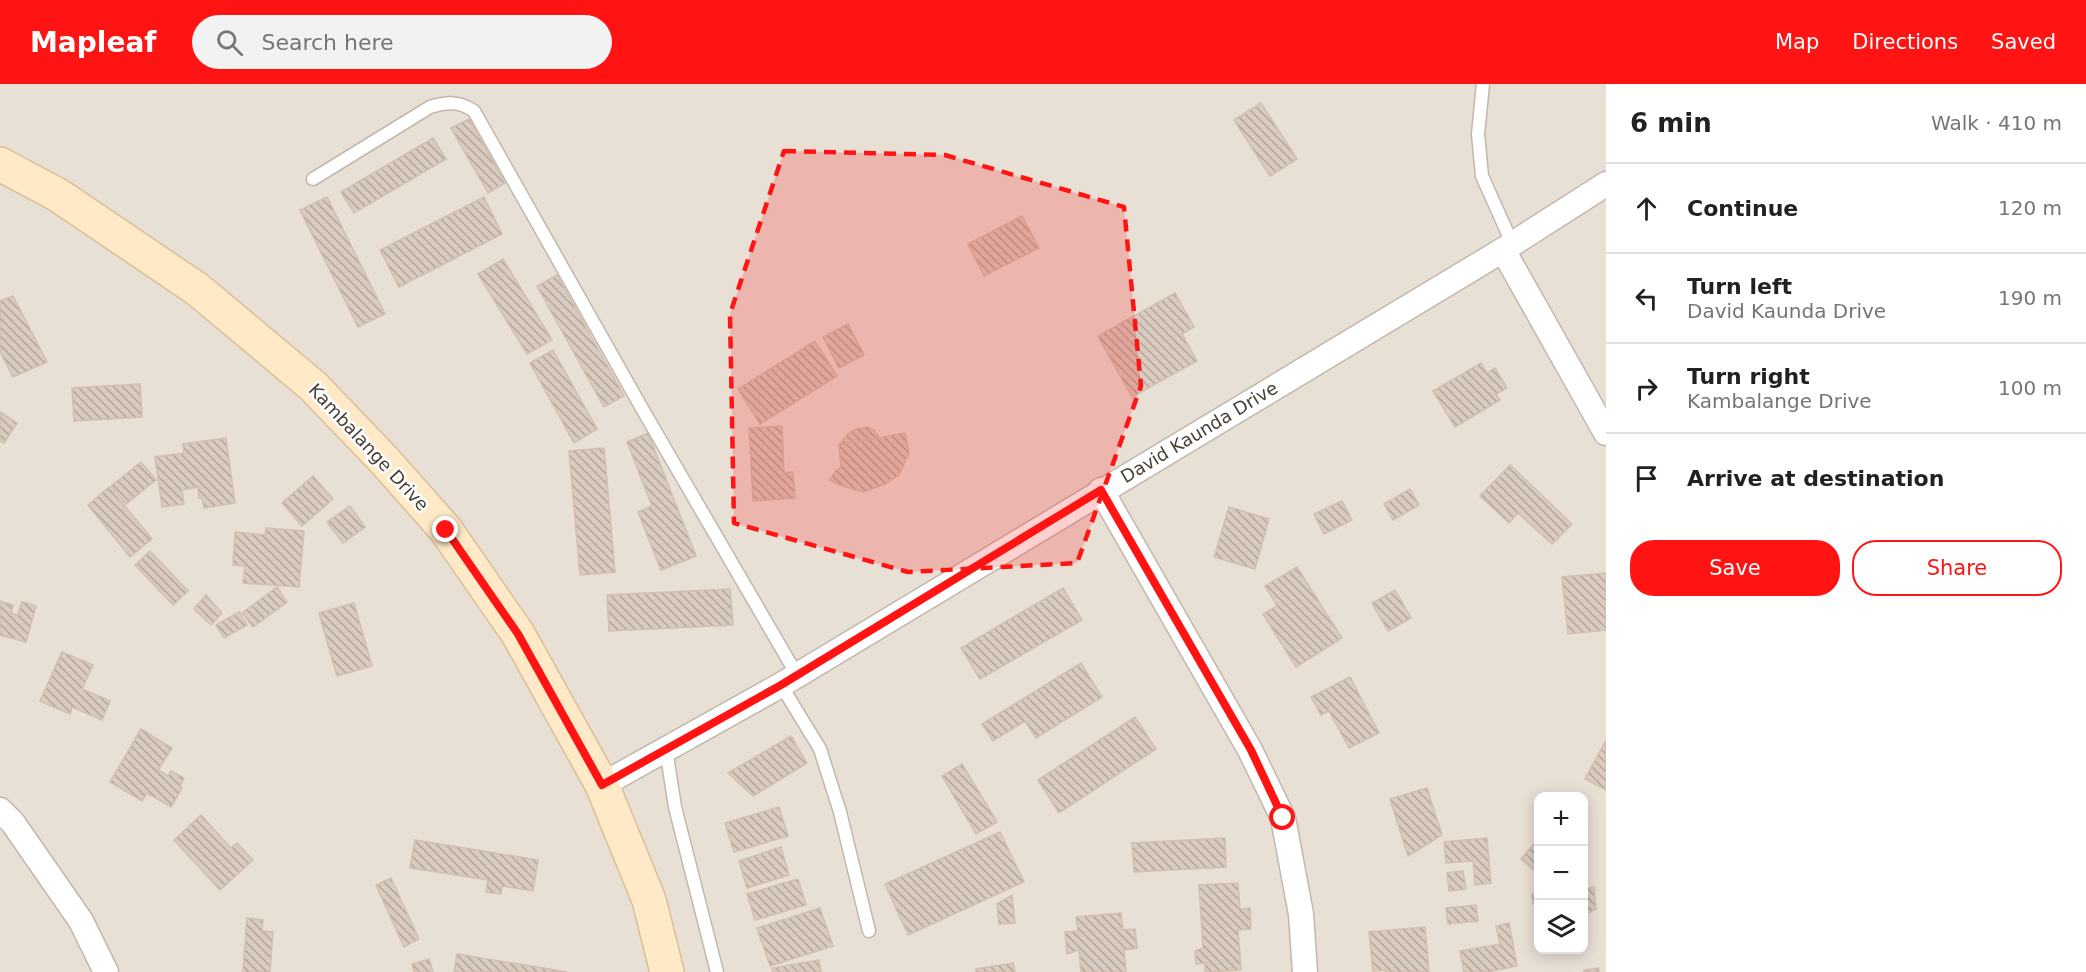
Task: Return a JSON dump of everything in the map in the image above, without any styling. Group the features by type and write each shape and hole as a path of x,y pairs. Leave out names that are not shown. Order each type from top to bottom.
{"street":[{"name":"Kambalange Drive","path":"0,165 58,195 197,289 321,394 446,530 518,634 602,785 649,900 667,972"},
{"name":"David Kaunda Drive","path":"602,785 789,680 1606,184"},
{"path":"1507,246 1606,433"},
{"path":"1101,490 1251,750 1283,818 1301,914 1305,972"},
{"path":"0,810 13,823 81,921 106,972"}],"lane":[{"path":"1483,84 1478,134 1482,176 1507,246"},
{"path":"313,180 430,107 447,102 463,104 474,111 644,411 789,680 820,749 840,812 869,931"},
{"path":"666,749 675,807 717,972"}],"highlighted area":[{"path":"784,151 945,155 1124,207 1141,386 1077,563 908,572 734,523 730,314"}],"shaded area":[{"path":"0,84 1606,84 1606,972 0,972"}],"building":[{"path":"1261,103 1297,159 1270,176 1234,120"},
{"path":"469,119 505,183 488,193 451,128"},
{"path":"433,138 446,159 354,213 341,192"},
{"path":"327,197 385,314 358,327 300,210"},
{"path":"484,197 502,234 399,287 380,250"},
{"path":"1022,216 1039,248 984,276 968,244"},
{"path":"503,259 552,340 527,354 478,274"},
{"path":"557,275 624,396 604,407 537,286"},
{"path":"1175,293 1194,327 1182,334 1197,361 1132,397 1098,336"},
{"path":"13,296 47,362 13,377 0,351 0,301"},
{"path":"848,324 864,355 839,368 823,337"},
{"path":"815,341 837,376 760,424 738,389"},
{"path":"553,350 597,429 574,443 530,363"},
{"path":"1481,363 1487,373 1495,368 1507,388 1496,394 1500,400 1455,427 1433,391"},
{"path":"140,384 142,417 74,421 72,388"},
{"path":"0,412 17,423 4,443 0,441"},
{"path":"782,426 784,473 793,472 795,498 753,501 749,428"},
{"path":"867,427 874,430 880,438 839,445 849,433"},
{"path":"648,433 696,556 661,570 638,512 652,506 627,442"},
{"path":"905,433 909,453 899,475 885,484 863,492 830,480 836,470 841,468 839,445"},
{"path":"226,438 235,503 204,508 202,498 199,498 198,487 182,490 184,504 162,507 155,457 184,453 183,444"},
{"path":"604,448 615,572 580,575 569,451"},
{"path":"141,462 156,480 126,504 111,486"},
{"path":"1510,465 1572,524 1552,544 1518,513 1509,523 1480,496"},
{"path":"313,476 333,499 302,526 282,503"},
{"path":"109,487 152,539 130,557 88,505"},
{"path":"1410,489 1419,505 1393,520 1384,504"},
{"path":"1342,501 1352,520 1324,534 1314,514"},
{"path":"350,506 365,527 343,543 327,522"},
{"path":"1229,507 1269,519 1255,569 1214,557"},
{"path":"266,528 304,531 299,587 243,583 245,566 233,565 235,532 265,535"},
{"path":"150,551 188,591 173,605 135,565"},
{"path":"1297,567 1342,638 1296,667 1263,614 1277,606 1265,586"},
{"path":"1606,573 1606,630 1568,634 1562,577"},
{"path":"277,587 287,602 253,627 242,613"},
{"path":"1063,588 1082,620 980,679 961,648"},
{"path":"730,589 733,625 609,631 607,595"},
{"path":"1395,590 1411,618 1388,631 1372,603"},
{"path":"206,595 222,613 211,625 194,609"},
{"path":"0,601 13,605 11,613 18,615 22,602 36,606 26,642 0,635"},
{"path":"354,603 372,666 337,676 319,613"},
{"path":"239,612 247,625 224,638 216,625"},
{"path":"62,652 93,665 82,689 110,701 102,720 72,707 70,714 40,701"},
{"path":"1081,663 1102,697 1036,738 1025,721 993,741 982,724"},
{"path":"1350,677 1379,733 1349,748 1329,711 1321,715 1311,697"},
{"path":"1135,717 1156,749 1059,813 1038,780"},
{"path":"141,729 172,748 158,770 168,776 171,771 184,778 180,786 182,788 171,807 147,793 142,801 110,782"},
{"path":"791,736 807,763 753,796 728,773"},
{"path":"1606,740 1606,790 1585,779"},
{"path":"962,764 997,822 976,834 942,776"},
{"path":"1427,788 1442,835 1408,856 1390,799"},
{"path":"779,807 788,836 734,852 725,823"},
{"path":"201,815 231,848 237,843 253,860 220,890 174,840"},
{"path":"1000,832 1024,882 908,935 885,884"},
{"path":"1225,838 1226,867 1134,872 1132,843"},
{"path":"1487,838 1491,883 1475,885 1473,861 1446,863 1444,842"},
{"path":"415,840 538,860 533,891 502,886 501,894 486,892 488,880 410,868"},
{"path":"1534,844 1534,870 1521,859"},
{"path":"781,847 789,875 747,888 739,861"},
{"path":"1463,871 1466,889 1449,891 1447,873"},
{"path":"391,878 419,939 404,947 376,885"},
{"path":"798,879 806,905 755,920 747,894"},
{"path":"1238,883 1240,909 1250,908 1251,929 1238,930 1241,970 1205,972 1205,963 1196,964 1195,951 1203,948 1199,885"},
{"path":"1594,887 1596,909 1588,913 1588,900 1588,888"},
{"path":"1012,895 1015,923 999,924 997,904"},
{"path":"1476,905 1478,921 1448,924 1446,908"},
{"path":"820,908 833,946 770,966 757,928"},
{"path":"1121,913 1123,930 1135,929 1137,948 1124,950 1126,972 1081,972 1079,950 1067,954 1065,932 1078,931 1076,917"},
{"path":"247,918 263,920 262,931 273,932 270,972 243,972"},
{"path":"1509,923 1517,966 1488,972 1464,972 1460,951 1500,944 1496,926"},
{"path":"1425,927 1429,972 1373,971 1369,932"},
{"path":"457,954 567,972 454,972"},
{"path":"429,959 433,972 414,972 412,964"},
{"path":"819,960 821,972 773,972 772,968"},
{"path":"1013,963 1015,972 976,972 976,969"},
{"path":"1599,968 1599,972 1584,972 1584,970"}],"route":[{"path":"446,530 518,634 602,785 781,685 1101,490 1251,750 1283,818"}]}
